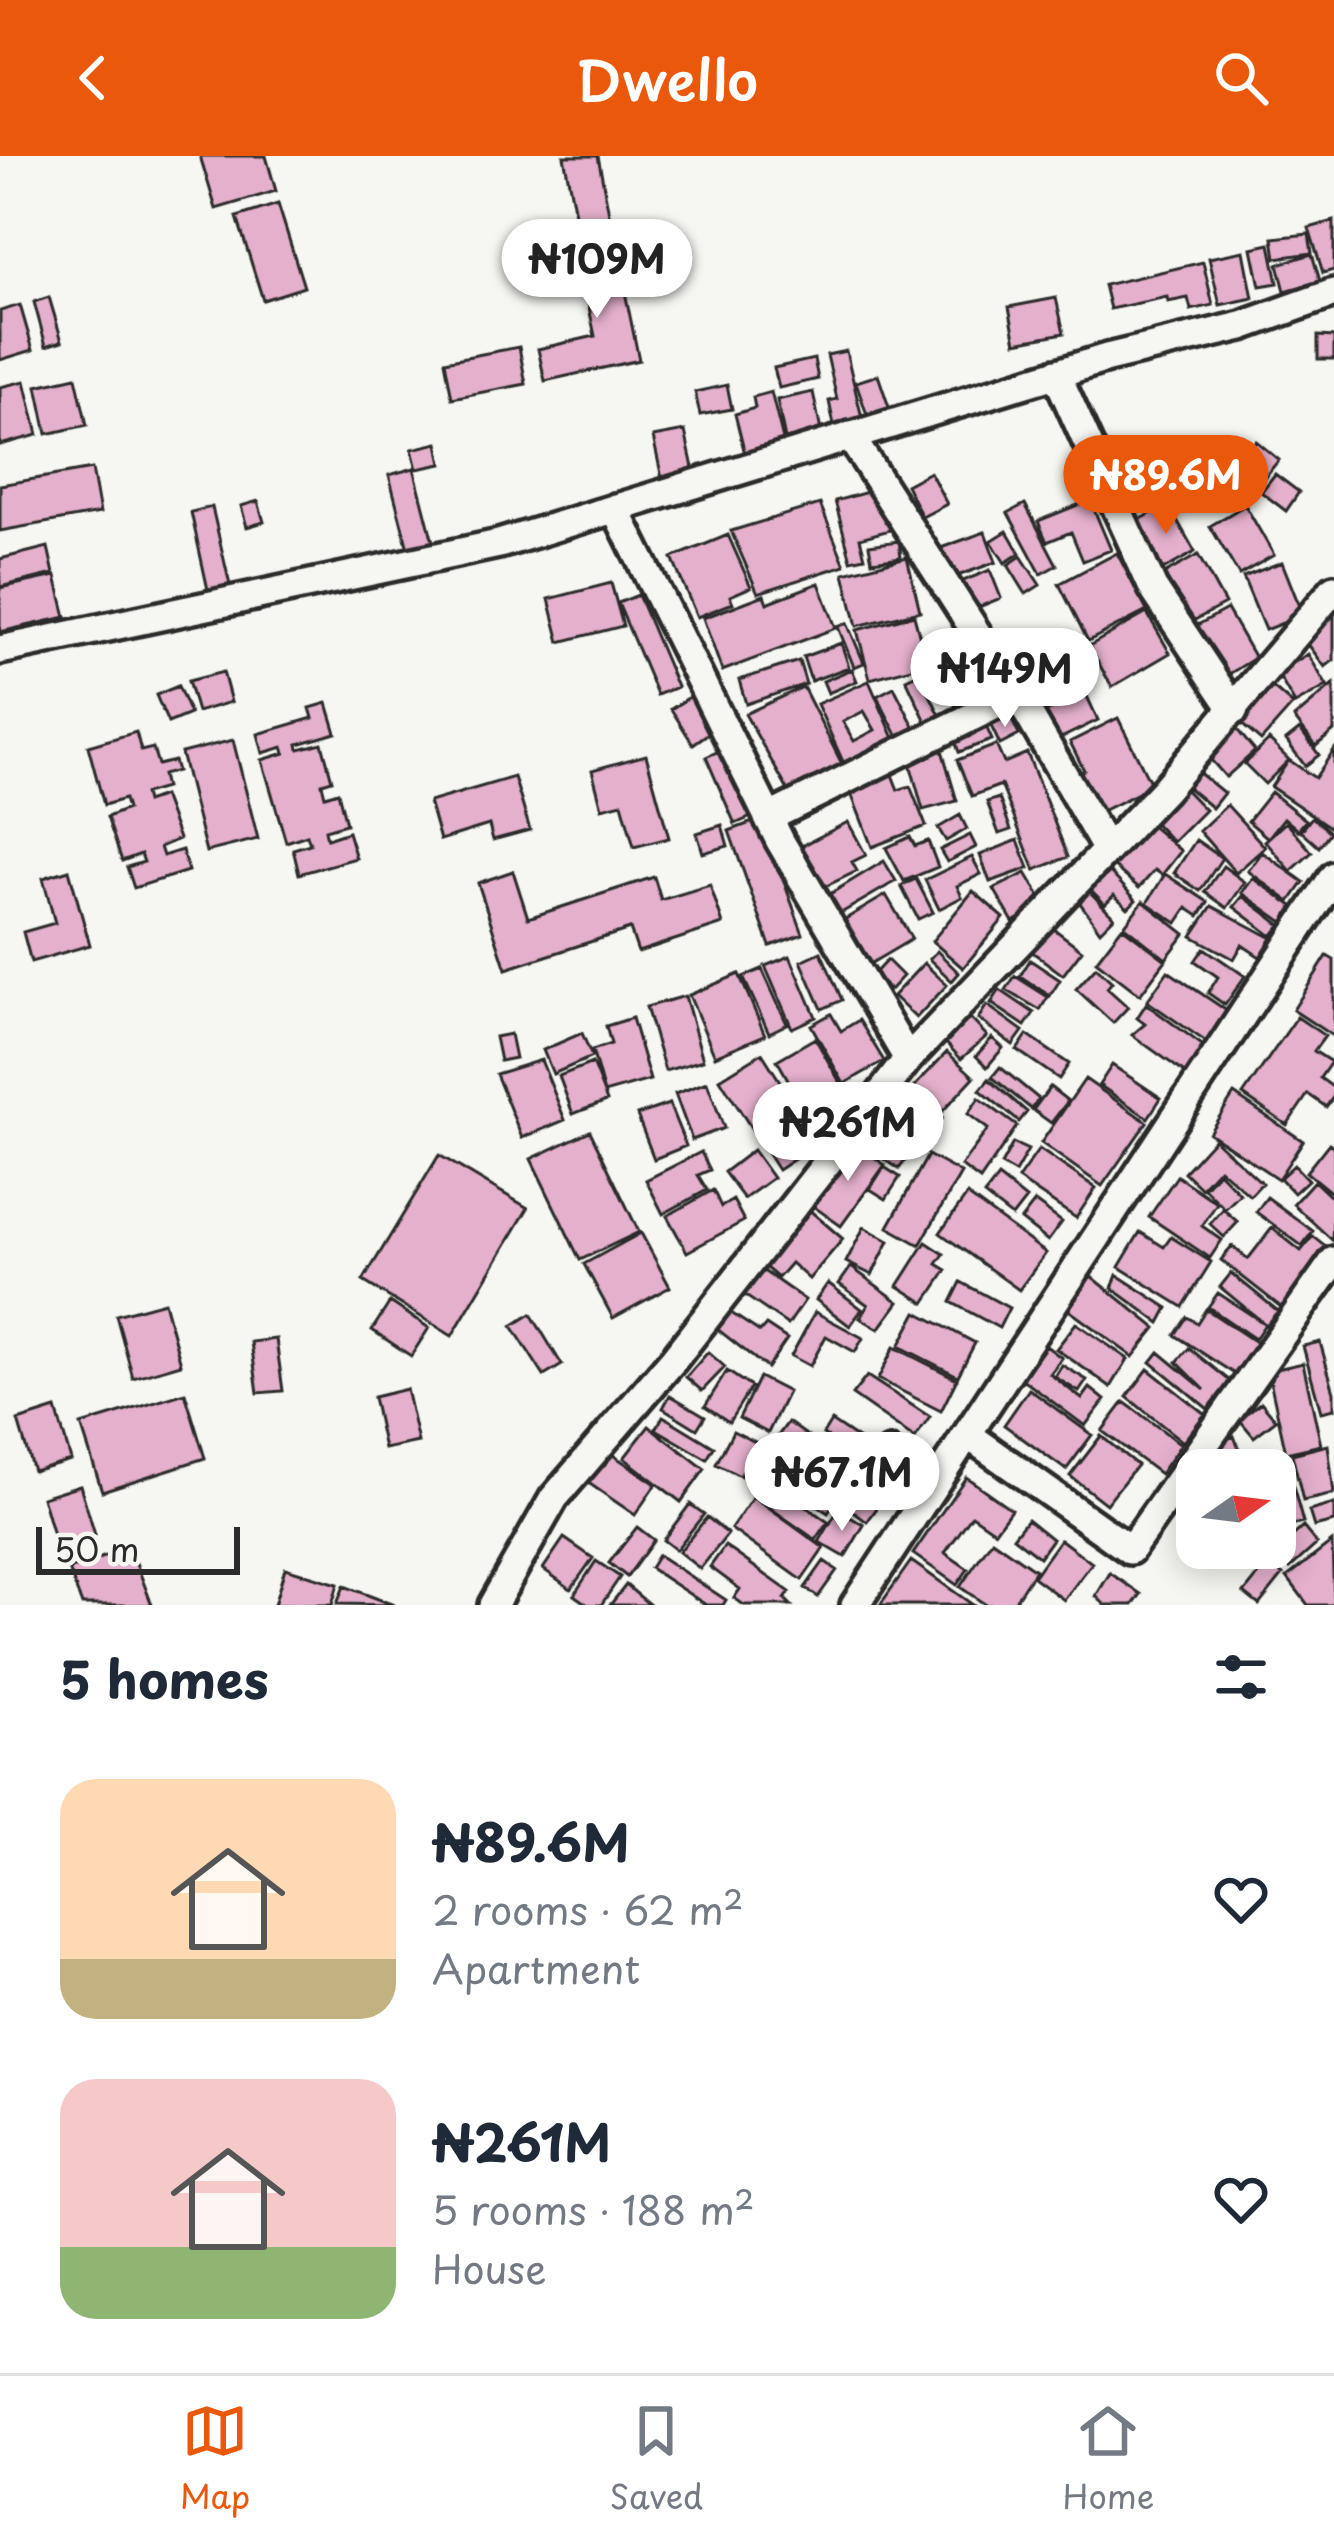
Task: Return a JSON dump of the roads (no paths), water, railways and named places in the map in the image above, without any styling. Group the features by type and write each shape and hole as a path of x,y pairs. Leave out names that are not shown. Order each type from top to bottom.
{"street":[{"path":"0,650 499,544 1056,373 1242,326 1334,293"},
{"path":"1056,373 1153,587 1234,710"},
{"path":"850,436 1016,694 1107,850"},
{"path":"615,508 768,818 908,1059"},
{"path":"494,1605 554,1498 674,1358 908,1059 1234,710 1334,589"},
{"path":"768,818 1016,694"},
{"path":"855,1605 1334,876"},
{"path":"968,1435 1130,1550 1324,1283 1334,1261"},
{"path":"890,1453 933,1486"}]}
